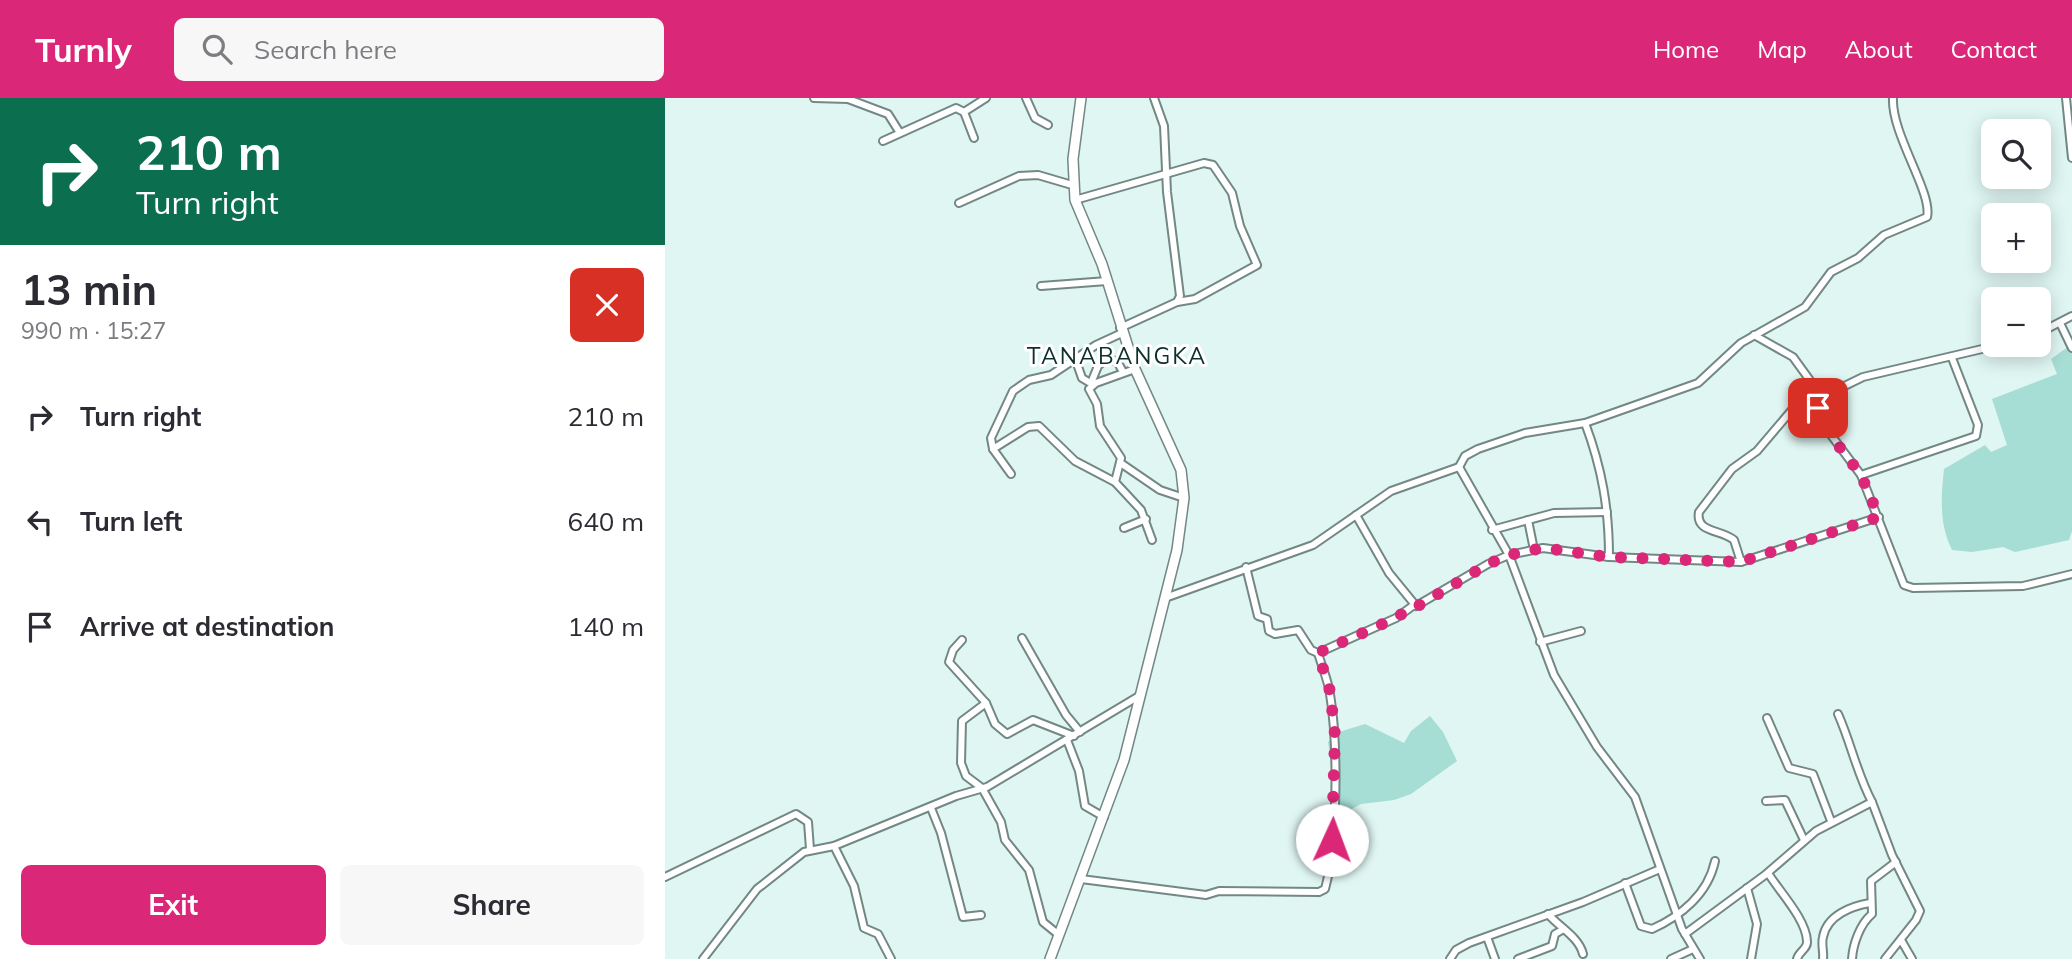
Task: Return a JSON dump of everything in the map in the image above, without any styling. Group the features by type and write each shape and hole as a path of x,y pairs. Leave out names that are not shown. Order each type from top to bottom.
{"main road":[{"path":"1050,959 1124,760 1177,550 1184,498 1180,466 1135,369 1107,281 1075,200 1072,186 1081,98"}],"street":[{"path":"814,98 848,99 888,114 900,133"},
{"path":"964,111 986,98"},
{"path":"1026,98 1037,120 1048,125"},
{"path":"1154,98 1164,126 1166,173 1180,292 1177,302"},
{"path":"1165,598 1245,567 1313,545 1391,491 1459,467 1465,456 1478,449 1525,433 1585,423 1698,383 1713,372 1730,350 1800,312 1831,272 1858,258 1884,235 1927,217 1927,202 1899,132 1893,98"},
{"path":"2066,98 2072,158"},
{"path":"883,141 956,108 964,111 974,138"},
{"path":"1011,474 993,449 992,435 1017,387 1032,378 1051,375 1121,331 1177,302 1195,299 1253,270 1257,263 1240,226 1232,193 1213,165 1208,162 1075,200"},
{"path":"959,203 1019,176 1038,175 1072,186"},
{"path":"1041,286 1107,281"},
{"path":"2051,327 2072,316"},
{"path":"2060,323 2072,348"},
{"path":"1754,335 1787,352 1822,397"},
{"path":"1981,350 1863,377 1822,397 1817,411 1821,423 1861,475 1879,517 1898,575 1904,584 1913,588 2023,586 2072,574"},
{"path":"1076,358 1082,378 1092,384"},
{"path":"1861,475 1972,440 1976,436 1978,425 1952,358"},
{"path":"1123,372 1117,361 1105,360 1098,366 1089,389 1097,404 1097,418 1122,464 1160,490 1184,498"},
{"path":"1092,384 1135,369"},
{"path":"1741,562 1734,540 1702,527 1698,519 1699,512 1732,469 1757,451 1814,384"},
{"path":"1585,423 1601,466 1608,512 1609,557"},
{"path":"993,449 1028,427 1039,426 1075,461 1115,482 1146,519 1152,540"},
{"path":"1115,482 1122,464"},
{"path":"1459,467 1492,530 1509,555 1556,680 1593,740 1635,797 1677,916 1700,959"},
{"path":"1492,530 1565,512 1608,512"},
{"path":"1356,515 1389,573 1414,605"},
{"path":"1245,567 1253,604 1258,616 1266,617 1269,631 1275,634 1298,630 1311,650 1318,653 1396,618 1476,570 1509,555 1550,548 1609,557 1741,562 1879,517"},
{"path":"1123,528 1146,519"},
{"path":"1528,520 1534,550"},
{"path":"1540,642 1581,631"},
{"path":"1022,638 1066,715 1074,736 1085,806 1104,817"},
{"path":"962,640 953,650 949,662 986,703 995,724 1007,734 1029,720 1038,720 1074,736"},
{"path":"1081,879 1206,895 1219,891 1319,892 1325,889 1332,840 1335,735 1330,691 1318,653"},
{"path":"703,959 767,880 810,849 834,846 982,788 1139,696"},
{"path":"986,703 966,716 960,727 963,770 982,788 1001,822 1005,840 1023,859 1032,874 1043,922 1059,935"},
{"path":"1838,714 1851,741 1861,780 1920,911 1885,959"},
{"path":"1767,718 1789,768 1813,774 1831,821"},
{"path":"1766,801 1785,800 1804,840"},
{"path":"1685,934 1768,873 1804,840 1831,821 1872,802"},
{"path":"931,808 941,833 963,917 981,915"},
{"path":"665,877 796,814 808,822 810,849"},
{"path":"834,846 854,886 864,928 878,934 891,959"},
{"path":"1625,883 1642,927 1652,929 1677,916 1704,888 1715,861"},
{"path":"1852,959 1856,939 1865,921 1872,914 1871,881 1896,862"},
{"path":"1450,959 1461,947 1660,869"},
{"path":"1768,873 1781,894 1792,903 1807,937 1807,945 1797,959"},
{"path":"1747,888 1757,923 1751,959"},
{"path":"1823,959 1823,936 1833,919 1855,906 1870,903"},
{"path":"1548,914 1562,930 1579,942 1583,954"},
{"path":"1518,959 1552,946 1555,934 1562,930"},
{"path":"1487,937 1495,959"},
{"path":"1901,940 1912,959"},
{"path":"1671,959 1693,949"}],"shaded area":[{"path":"2072,344 2072,531 2069,540 2015,552 2003,547 1972,552 1952,550 1943,520 1944,469 1985,445 1991,452 2007,445 1992,399 2057,374 2051,359"},
{"path":"1430,716 1443,732 1457,761 1411,794 1394,800 1361,804 1339,816 1328,742 1339,732 1365,724 1404,743 1411,731"}],"district":[{"name":"TANABANGKA","path":"1117,356"}],"route":[{"path":"1332,840 1335,735 1330,691 1318,653 1360,631 1396,618 1476,570 1509,555 1550,548 1609,557 1666,557 1717,563 1741,562 1879,517 1861,475 1821,423 1818,408"}]}
